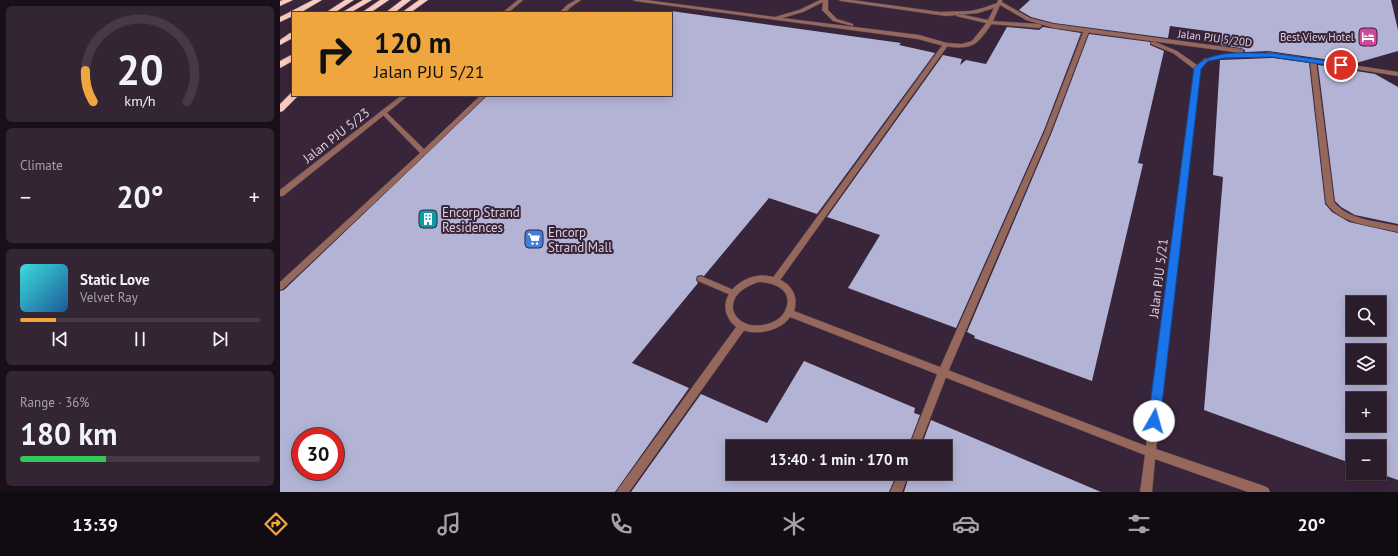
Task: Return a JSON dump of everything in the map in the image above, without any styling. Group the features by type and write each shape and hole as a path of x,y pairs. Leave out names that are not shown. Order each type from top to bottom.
{"highway":[{"path":"280,4 289,0"},
{"path":"295,12 318,0"},
{"path":"331,12 350,0"},
{"path":"347,12 368,0"},
{"path":"367,12 385,0"},
{"path":"390,12 407,0"},
{"path":"406,12 424,0"},
{"path":"280,20 292,14"},
{"path":"280,43 292,36"},
{"path":"280,50 292,44"},
{"path":"280,65 292,58"},
{"path":"280,99 292,91"},
{"path":"280,109 293,96"}],"street":[{"path":"506,12 520,0"},
{"path":"563,12 569,6 580,0"},
{"path":"635,0 771,19 919,37 958,46 974,43 990,22 1000,1"},
{"path":"771,19 791,15 825,0 825,10 835,20 875,32"},
{"name":"Jalan PJU 5/20D","path":"840,0 941,13 990,22 1054,26"},
{"name":"Jalan PJU 5/20D","path":"941,13 975,12 988,9 1000,1 1028,19 1054,26 1272,55 1398,74"},
{"path":"917,440 943,372 1048,131 1086,31"},
{"path":"1143,39 1175,52 1197,68 1206,60 1224,56 1272,55"},
{"path":"775,281 946,44"},
{"path":"1313,61 1330,202 1333,208 1348,216 1398,229"},
{"name":"Jalan PJU 5/21","path":"1146,492 1197,68"},
{"name":"Jalan PJU 5/23","path":"280,194 405,96"},
{"path":"280,287 483,96"},
{"path":"384,113 424,153"},
{"path":"701,279 733,293"},
{"path":"757,280 775,281 788,290 791,298 789,313 782,320 768,327 752,329 742,326 734,321 728,308 729,300 733,293 748,282 757,280"},
{"path":"789,313 1150,452 1264,492"},
{"path":"622,492 742,326"},
{"path":"896,492 901,480"}],"building":[{"path":"1030,0 1391,0 1398,30 1398,51 1356,63 1358,64 1268,51 1245,52 1245,50 1241,48 1221,45 1222,33 1170,26 1168,38 1054,23 1031,17 1019,10"},
{"name":"Encorp Strand Mall","path":"671,11 901,43 899,45 935,53 817,214 769,198 704,276 697,276 696,280 698,283 632,363 689,388 615,492 280,492 280,291 284,290 487,96 672,96"},
{"path":"1007,27 1039,30 1043,27 1081,33 1044,130 956,328 848,288 880,235 827,217 943,55 962,59 960,65 966,60 986,64"},
{"path":"1089,34 1150,42 1150,45 1164,51 1138,163 1143,164 1092,381 974,338 975,336 967,332 1052,132"},
{"path":"1273,58 1309,63 1325,204 1332,212 1349,222 1398,233 1398,480 1386,476 1386,440 1346,440 1346,461 1204,410 1223,177 1213,175 1220,60"},
{"path":"1318,65 1375,74 1398,87 1398,224 1355,215 1341,207 1335,201"},
{"path":"804,361 915,408 914,413 920,415 911,440 726,440 726,480 894,480 889,492 631,492 701,394 767,423"},
{"path":"931,420 1101,492 904,492 908,480 952,480 952,440 924,440"}],"place":[{"name":"Best View Hotel","path":"1368,37"},
{"name":"Encorp Strand Residences","path":"428,219"},
{"name":"Encorp Strand Mall","path":"534,239"}],"route":[{"path":"1154,421 1197,68 1206,60 1224,56 1272,55 1341,65"}]}
